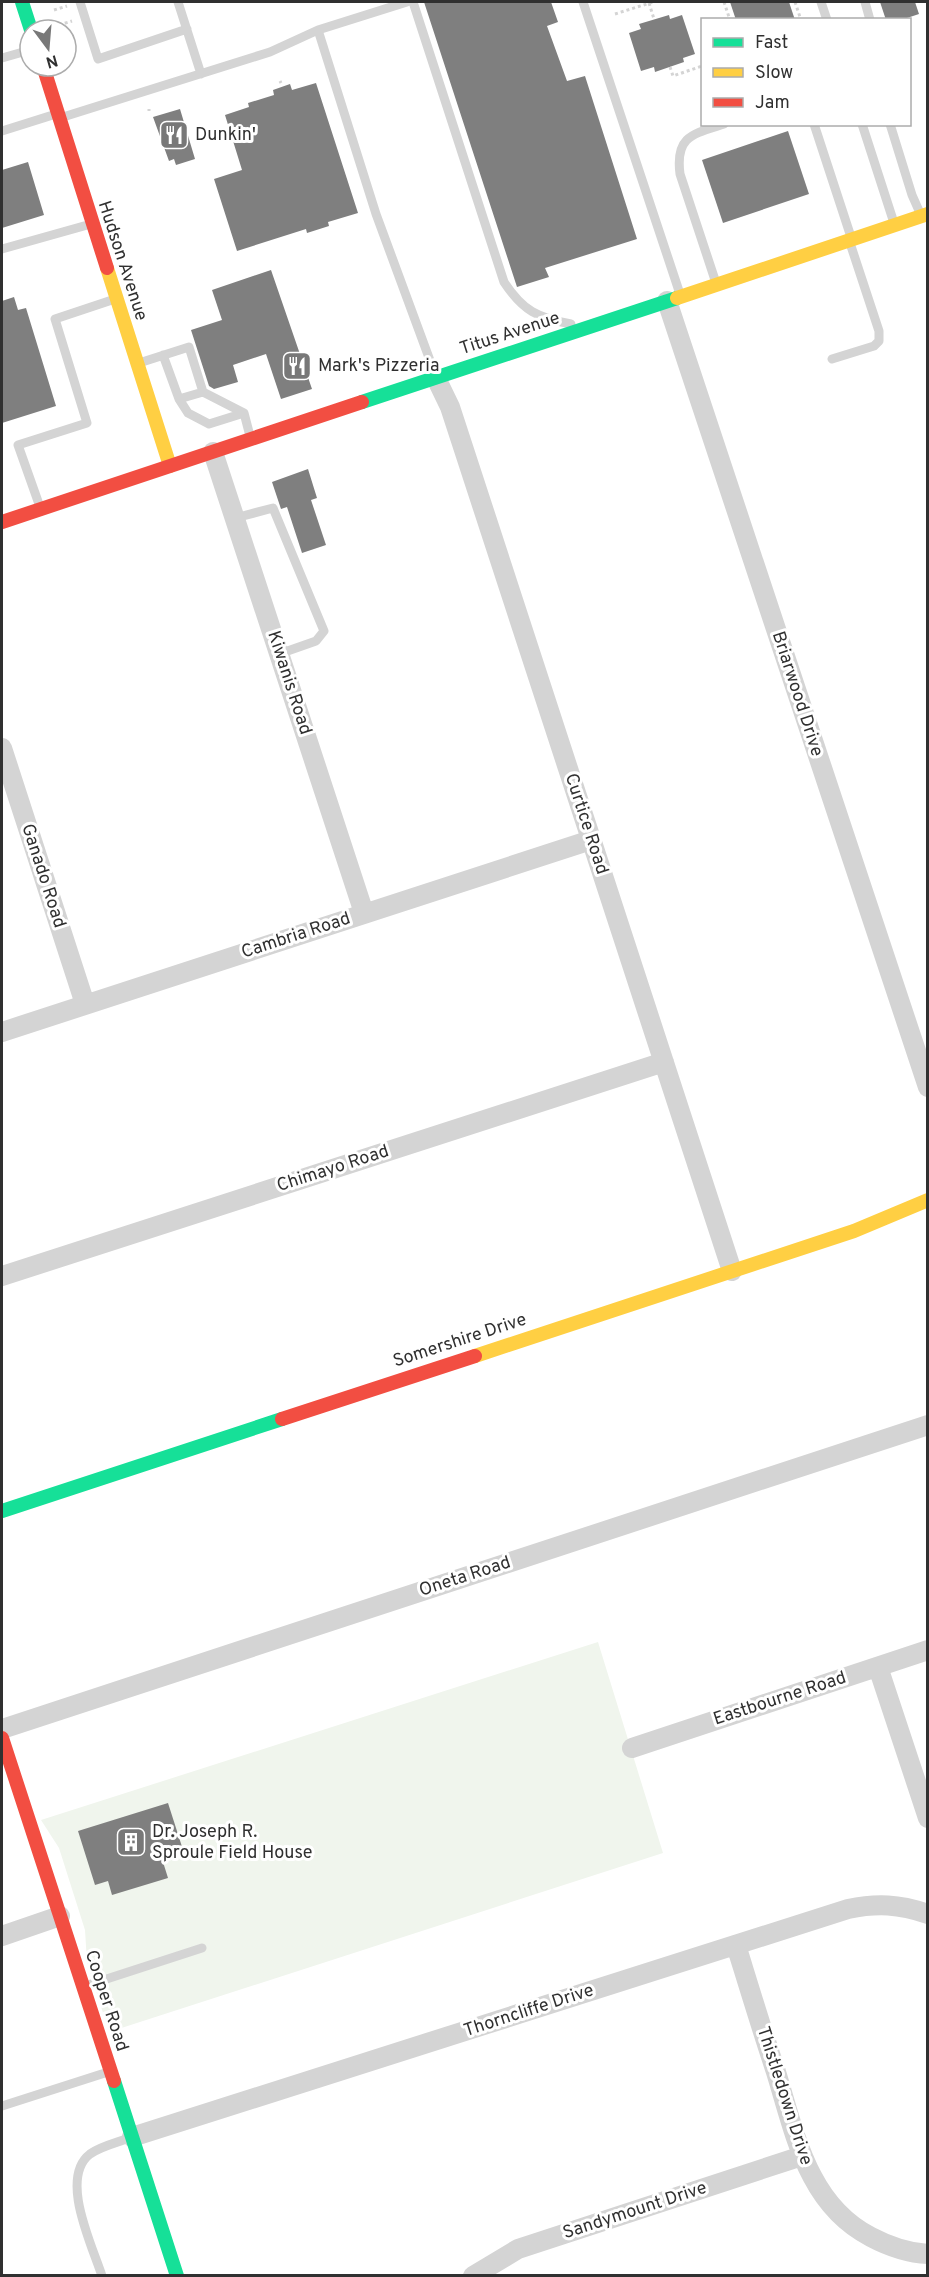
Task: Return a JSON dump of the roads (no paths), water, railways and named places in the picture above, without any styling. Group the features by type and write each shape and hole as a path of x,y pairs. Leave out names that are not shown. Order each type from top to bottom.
{"street":[{"path":"21,2 27,18"},
{"name":"Hudson Avenue","path":"47,78 91,224 170,466"},
{"name":"Titus Avenue","path":"2,522 924,215"},
{"name":"Briarwood Drive","path":"674,299 927,1087"},
{"name":"Curtice Road","path":"436,378 450,407 732,1271"},
{"name":"Kiwanis Road","path":"213,452 364,914"},
{"name":"Ganado Road","path":"2,748 86,1004"},
{"name":"Cambria Road","path":"2,1032 591,840"},
{"name":"Chimayo Road","path":"2,1276 664,1062"},
{"name":"Somershire Drive","path":"2,1511 854,1231 927,1200"},
{"name":"Oneta Road","path":"2,1729 927,1425"},
{"name":"Eastbourne Road","path":"632,1748 927,1650"},
{"path":"878,1667 927,1818"},
{"name":"Cooper Road","path":"2,1738 177,2276"},
{"name":"Thorncliffe Drive","path":"132,2137 848,1909 878,1903 904,1906 927,1914"},
{"path":"2,1936 60,1916"},
{"name":"Thistledown Drive","path":"736,1945 802,2156 830,2206 846,2222 879,2242 898,2249 927,2254"},
{"name":"Sandymount Drive","path":"474,2276 518,2249 802,2156"}],"lane":[{"path":"80,2 98,59 187,29"},
{"path":"178,2 201,74"},
{"path":"2,131 201,74 270,52 318,30 407,2"},
{"path":"412,2 504,282 520,303 545,320 588,327"},
{"path":"583,2 674,299"},
{"path":"821,2 826,18"},
{"path":"865,2 869,18"},
{"path":"318,30 382,234 436,378"},
{"path":"2,58 18,53"},
{"path":"717,284 680,174 678,159 682,144 695,134 718,126"},
{"path":"815,126 879,331 879,341 874,346 832,359"},
{"path":"863,126 895,225"},
{"path":"891,126 912,195 924,215"},
{"path":"2,249 91,224"},
{"path":"40,509 18,445 87,423 55,319 116,299"},
{"path":"136,364 189,347 203,392"},
{"path":"163,355 179,399 188,414 209,424 244,413"},
{"path":"179,399 203,392 244,413 251,439"},
{"path":"235,518 273,508 324,631 316,641 279,654"},
{"path":"83,1987 202,1948"},
{"path":"2,2106 110,2072"},
{"path":"102,2276 75,2192 79,2172 83,2162 93,2152 132,2137"}],"place":[{"name":"Dunkin'","path":"174,135"},
{"name":"Mark's Pizzeria","path":"297,366"},
{"name":"Dr. Joseph R. Sproule Field House","path":"131,1842"}]}
